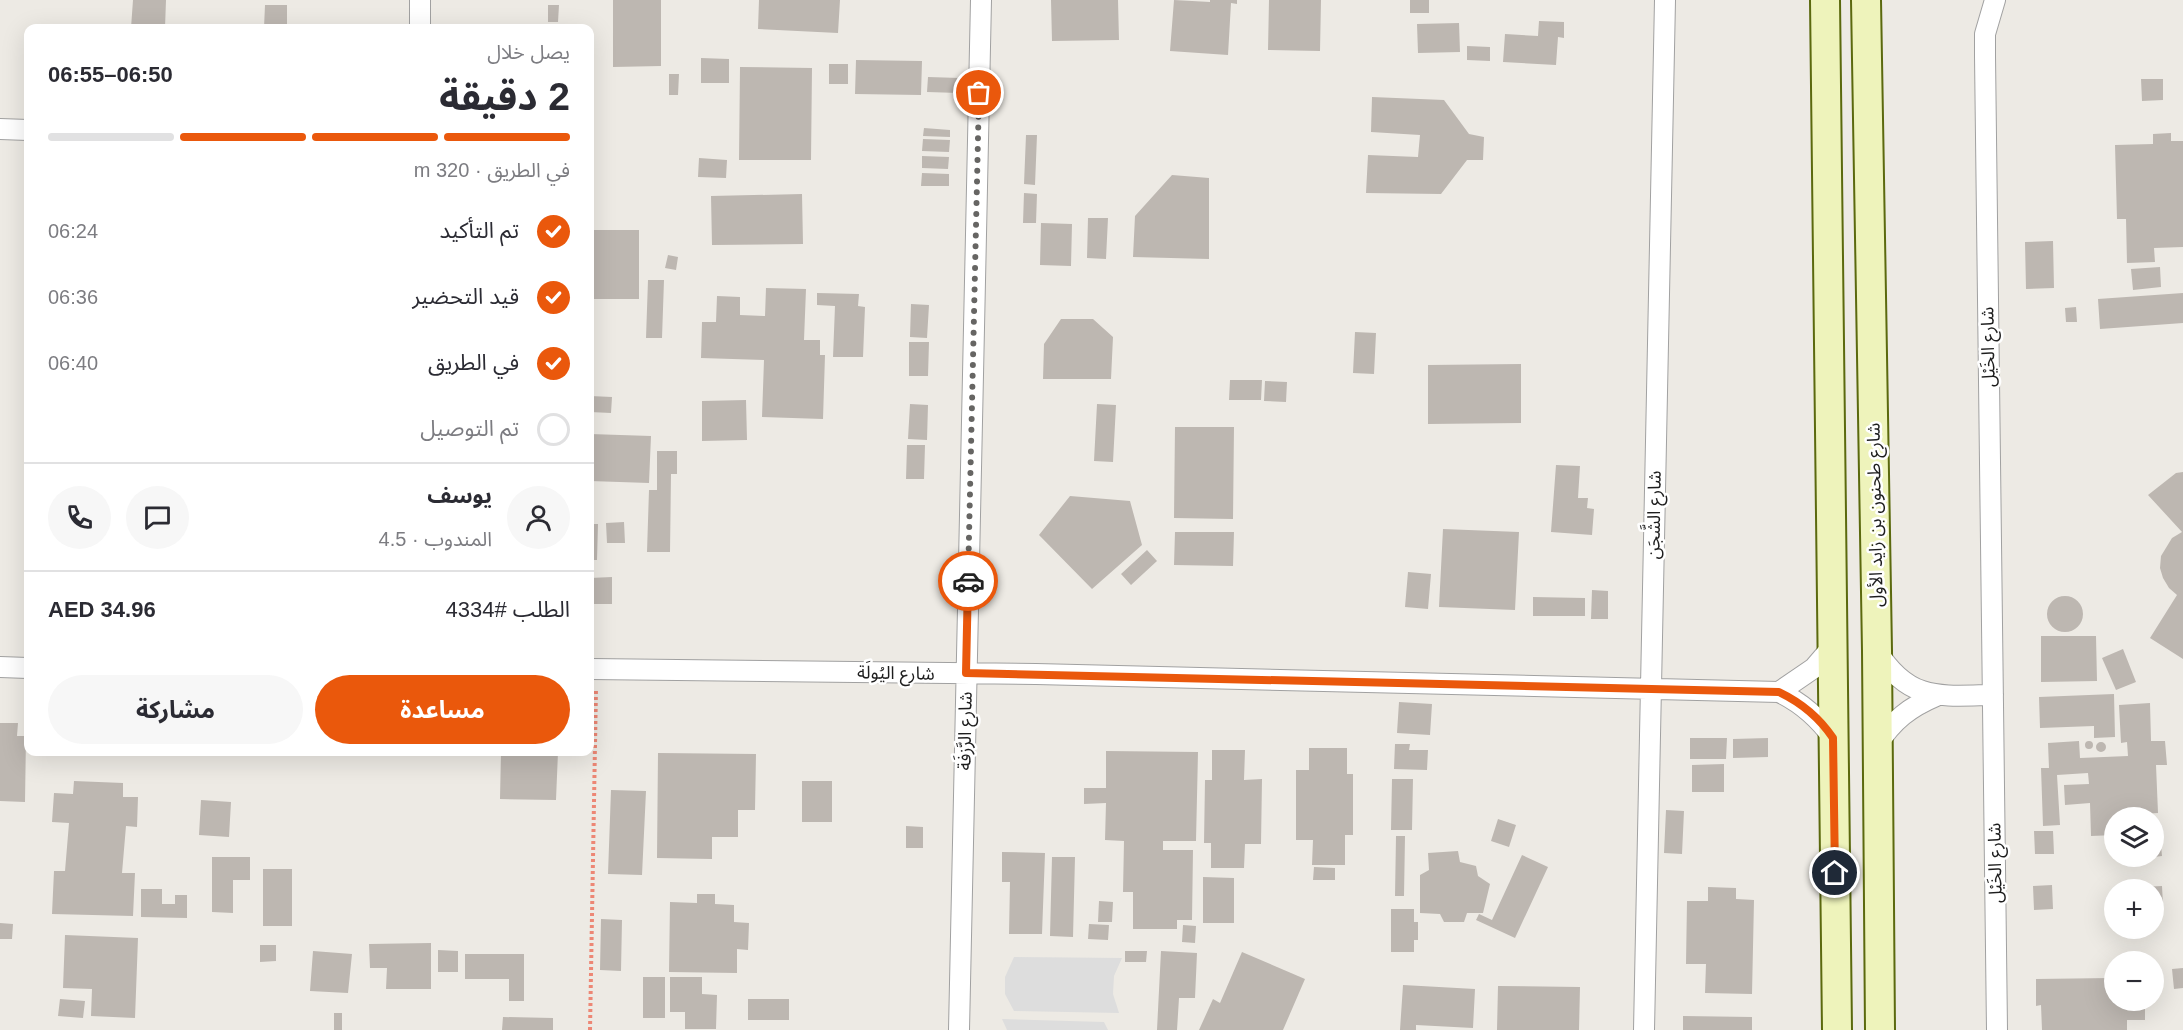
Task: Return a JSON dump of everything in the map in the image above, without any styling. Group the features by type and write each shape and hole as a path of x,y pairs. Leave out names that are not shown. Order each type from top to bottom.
{"street":[{"path":"420,0 420,24"},
{"name":"شارع الرَّزفَة","path":"958,1030 981,0"},
{"name":"شارع الشَّجَن","path":"1644,1030 1665,0"},
{"path":"1825,0 1837,1030"},
{"name":"شارع طحنون بن زايد الأول","path":"1866,0 1877,651 1880,1030"},
{"name":"شارع الخَيْل","path":"1995,0 1985,34 1985,56 1997,1030"},
{"path":"0,129 24,130"},
{"path":"1779,692 1814,668 1832,646"},
{"path":"1877,651 1887,668 1901,681 1918,690 1936,696 1993,695"},
{"path":"0,667 24,668"},
{"name":"شارع اليُولَة","path":"594,669 966,673 1779,692 1804,706 1833,738"},
{"path":"1876,746 1887,729 1901,715 1917,704 1936,696"}],"path":[{"path":"590,1030 592,756"}],"shaded area":[{"path":"1014,957 1122,958 1114,976 1113,994 1119,1013 1014,1011 1005,994 1005,977"},
{"path":"1002,1019 1104,1022 1108,1030 1007,1030"}],"building":[{"path":"133,0 166,0 165,24 131,24"},
{"path":"613,0 661,0 661,66 613,67"},
{"path":"759,0 840,0 838,33 758,29"},
{"path":"1051,0 1118,0 1119,40 1052,41"},
{"path":"1174,0 1210,2 1210,0 1237,0 1237,4 1231,3 1228,55 1170,51"},
{"path":"1269,0 1321,0 1320,51 1268,50"},
{"path":"1410,0 1429,0 1429,13 1410,13"},
{"path":"265,5 287,5 287,24 264,24"},
{"path":"548,5 559,5 558,22 548,22"},
{"path":"1539,21 1564,22 1564,38 1558,37 1556,65 1503,62 1505,34 1538,36"},
{"path":"1459,23 1460,52 1418,53 1417,24"},
{"path":"1467,46 1490,47 1490,61 1467,60"},
{"path":"701,58 729,59 729,83 701,83"},
{"path":"856,60 922,61 921,95 855,94"},
{"path":"829,64 848,64 848,84 829,84"},
{"path":"740,67 812,68 811,160 739,160"},
{"path":"669,74 679,74 678,95 669,95"},
{"path":"928,77 960,78 959,93 927,92"},
{"path":"2141,79 2163,79 2163,100 2142,101"},
{"path":"1372,97 1444,100 1469,134 1484,137 1483,160 1467,160 1441,194 1366,193 1368,155 1418,157 1420,135 1371,132"},
{"path":"924,128 950,130 950,137 923,136"},
{"path":"2171,133 2171,141 2183,141 2183,247 2154,248 2155,262 2127,263 2126,219 2117,219 2115,145 2153,144 2153,134"},
{"path":"1026,135 1037,135 1035,185 1024,184"},
{"path":"923,139 950,140 949,152 922,151"},
{"path":"922,156 949,157 948,169 922,168"},
{"path":"699,158 727,160 726,178 698,177"},
{"path":"922,173 949,174 949,186 921,186"},
{"path":"1172,175 1209,178 1209,259 1133,257 1135,216"},
{"path":"1024,193 1037,194 1036,223 1023,223"},
{"path":"802,194 803,244 712,245 711,196"},
{"path":"1088,218 1108,218 1106,259 1087,258"},
{"path":"1041,223 1072,224 1071,266 1040,265"},
{"path":"594,230 639,230 639,299 594,299"},
{"path":"2053,241 2054,288 2026,289 2025,242"},
{"path":"668,255 678,257 676,270 665,268"},
{"path":"2160,267 2161,287 2133,290 2131,269"},
{"path":"648,280 664,280 662,338 646,338"},
{"path":"766,288 806,289 804,340 820,340 820,355 825,355 823,419 762,417 764,360 701,358 702,322 716,322 717,296 740,297 740,315 765,316"},
{"path":"817,293 859,294 858,306 865,307 863,357 833,357 835,306 817,305"},
{"path":"2183,293 2183,323 2100,329 2098,299"},
{"path":"911,304 929,305 927,338 910,337"},
{"path":"2076,307 2077,322 2066,322 2065,308"},
{"path":"1061,319 1093,319 1113,337 1111,379 1043,379 1044,344"},
{"path":"1355,332 1376,333 1374,374 1353,373"},
{"path":"909,342 929,342 928,376 909,376"},
{"path":"1521,364 1521,423 1428,424 1428,365"},
{"path":"1230,380 1262,380 1261,400 1229,400"},
{"path":"1265,381 1287,382 1286,402 1264,401"},
{"path":"594,396 612,397 611,413 594,412"},
{"path":"746,400 747,440 702,441 702,401"},
{"path":"910,404 928,405 927,440 908,439"},
{"path":"1097,404 1116,405 1113,462 1094,461"},
{"path":"1175,427 1234,427 1233,519 1174,518"},
{"path":"594,434 651,436 649,483 594,481"},
{"path":"907,445 925,445 924,479 906,479"},
{"path":"657,451 677,451 677,474 671,474 670,552 647,552 649,490 657,490"},
{"path":"1556,465 1580,466 1578,498 1588,498 1587,508 1594,509 1592,535 1551,532"},
{"path":"2183,472 2183,659 2150,638 2177,595 2169,588 2160,568 2161,556 2172,538 2182,532 2148,495 2176,473"},
{"path":"1070,496 1130,501 1142,545 1092,589 1039,535"},
{"path":"624,522 625,543 607,543 606,523"},
{"path":"594,524 598,524 597,560 594,560"},
{"path":"1443,529 1519,532 1515,610 1439,607"},
{"path":"1175,532 1234,532 1233,566 1174,565"},
{"path":"1147,550 1157,561 1131,585 1121,574"},
{"path":"1408,572 1431,574 1428,609 1405,607"},
{"path":"612,577 612,604 594,604 594,578"},
{"path":"1592,590 1608,591 1608,619 1591,619"},
{"path":"2065,596 2078,601 2083,614 2078,627 2065,632 2052,627 2047,614 2052,601"},
{"path":"1533,597 1585,598 1585,616 1533,616"},
{"path":"2041,636 2096,636 2097,681 2041,682"},
{"path":"2123,649 2136,682 2116,690 2102,658"},
{"path":"2114,694 2115,737 2094,738 2094,726 2040,728 2039,697"},
{"path":"1399,702 1432,704 1430,735 1397,733"},
{"path":"2150,703 2151,741 2165,741 2167,765 2156,765 2158,807 2104,807 2104,835 2091,836 2090,803 2065,805 2064,785 2089,784 2088,773 2057,775 2060,825 2043,826 2041,768 2049,768 2048,743 2079,741 2080,758 2128,756 2127,742 2121,743 2119,705"},
{"path":"0,723 18,723 17,736 24,736 25,802 0,801"},
{"path":"1690,738 1727,738 1726,759 1690,759"},
{"path":"1768,738 1768,757 1733,758 1733,739"},
{"path":"2089,741 2093,745 2089,749 2085,745"},
{"path":"2101,742 2106,747 2101,752 2096,747"},
{"path":"1395,744 1410,744 1409,750 1428,750 1427,770 1394,769"},
{"path":"1309,748 1347,748 1347,774 1353,774 1353,835 1345,835 1345,865 1312,865 1313,840 1296,840 1296,770 1309,770"},
{"path":"1212,750 1245,750 1244,780 1262,779 1261,844 1245,844 1244,868 1211,868 1211,843 1204,843 1205,780 1212,780"},
{"path":"1106,751 1198,752 1196,841 1163,841 1163,850 1193,850 1192,920 1177,920 1177,929 1133,929 1133,892 1123,892 1124,841 1105,840 1106,803 1084,804 1084,788 1106,788"},
{"path":"658,753 756,754 755,810 738,810 738,837 712,837 712,859 657,858"},
{"path":"501,756 558,756 556,800 500,799"},
{"path":"1724,764 1724,792 1692,792 1692,765"},
{"path":"1392,779 1413,779 1412,830 1391,830"},
{"path":"74,781 123,783 123,797 138,797 137,827 126,826 122,873 135,873 133,916 52,914 54,871 65,871 69,823 52,822 54,793 73,794"},
{"path":"802,781 832,781 832,822 802,822"},
{"path":"611,790 646,791 642,875 608,874"},
{"path":"201,800 231,802 229,837 199,835"},
{"path":"1666,810 1684,811 1682,854 1664,853"},
{"path":"1498,819 1516,825 1509,847 1491,841"},
{"path":"906,826 923,827 923,848 906,848"},
{"path":"2034,831 2053,831 2054,854 2035,854"},
{"path":"1396,836 1405,836 1404,896 1395,896"},
{"path":"1458,851 1460,862 1476,866 1478,876 1490,884 1483,913 1467,913 1464,922 1444,922 1440,914 1420,913 1420,875 1429,870 1428,853"},
{"path":"1002,852 1045,853 1042,934 1009,934 1010,882 1002,882"},
{"path":"1522,855 1548,867 1515,938 1476,920 1479,914 1492,920"},
{"path":"212,857 250,857 250,880 233,880 233,913 212,912"},
{"path":"1052,857 1075,857 1073,937 1050,936"},
{"path":"1314,867 1335,868 1335,880 1313,880"},
{"path":"263,869 292,869 292,926 263,926"},
{"path":"1203,877 1234,878 1234,923 1203,923"},
{"path":"2052,885 2053,909 2034,910 2033,886"},
{"path":"1708,887 1736,888 1736,899 1754,900 1752,994 1705,993 1706,964 1686,964 1687,901 1708,901"},
{"path":"141,889 162,889 162,904 175,904 175,895 187,895 187,918 141,917"},
{"path":"697,894 715,894 715,904 734,905 734,922 749,923 748,950 737,949 737,973 669,972 670,902 697,903"},
{"path":"1099,901 1113,902 1112,922 1098,922"},
{"path":"1391,909 1414,909 1414,922 1418,922 1418,940 1414,940 1414,952 1391,952"},
{"path":"601,919 622,920 621,971 600,970"},
{"path":"0,923 13,924 12,939 0,939"},
{"path":"1089,924 1109,925 1108,940 1088,939"},
{"path":"1183,925 1196,926 1195,943 1182,942"},
{"path":"65,935 138,938 135,1018 91,1016 92,989 63,988"},
{"path":"431,943 431,989 386,989 387,968 370,968 369,944"},
{"path":"260,945 276,945 276,961 260,962"},
{"path":"438,950 458,951 458,972 438,972"},
{"path":"313,951 352,954 348,993 310,991"},
{"path":"1125,951 1147,951 1146,962 1125,962"},
{"path":"1161,951 1197,953 1195,998 1179,998 1177,1030 1157,1030"},
{"path":"1242,952 1305,979 1283,1030 1199,1030 1213,999 1220,1003"},
{"path":"465,954 524,954 524,1001 509,1001 509,979 465,979"},
{"path":"2183,968 2183,988 2174,989 2172,969"},
{"path":"643,977 665,977 665,1018 643,1018"},
{"path":"670,977 702,977 702,994 717,995 716,1029 685,1029 685,1012 670,1012"},
{"path":"2104,978 2104,1011 2145,1011 2145,1020 2127,1020 2127,1030 2042,1030 2041,1005 2036,1006 2036,979"},
{"path":"1403,985 1475,989 1473,1028 1416,1025 1416,1030 1400,1030"},
{"path":"1498,986 1580,987 1579,1030 1497,1030"},
{"path":"60,999 85,1001 83,1018 58,1016"},
{"path":"748,999 789,999 789,1020 748,1020"},
{"path":"334,1013 342,1013 342,1030 334,1030"},
{"path":"1683,1016 1752,1017 1752,1030 1683,1030"},
{"path":"503,1017 553,1018 553,1030 502,1030"}],"way so far":[{"path":"968,581 979,93"}],"route":[{"path":"968,581 966,673 1779,692 1804,706 1833,738 1835,873"}]}
